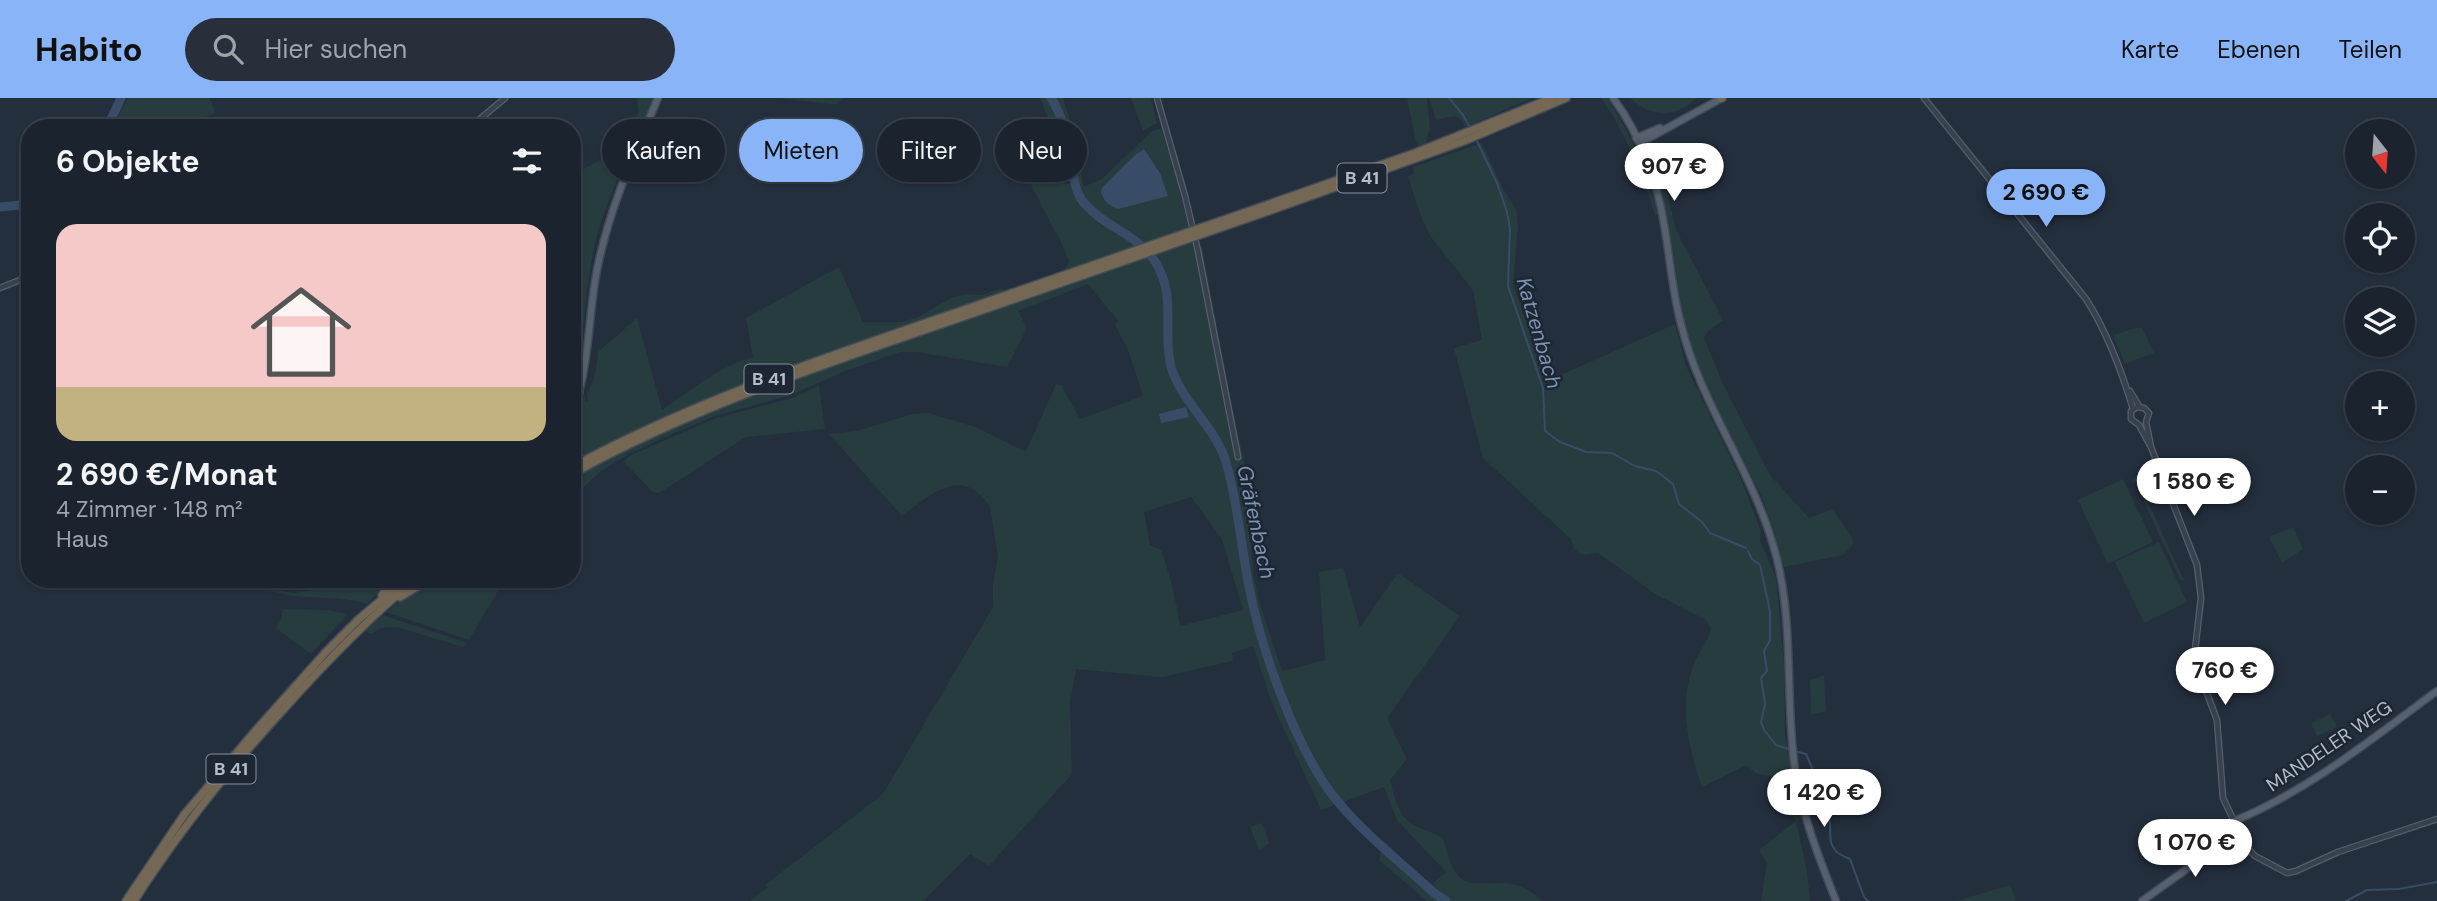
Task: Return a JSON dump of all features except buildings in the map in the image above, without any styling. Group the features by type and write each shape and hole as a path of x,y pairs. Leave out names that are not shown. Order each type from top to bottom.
{"highway":[{"name":"B 41","path":"1480,132 1552,98"},
{"name":"B 41","path":"581,466 706,409 973,310 1463,139 1566,98"},
{"name":"B 41","path":"378,607 389,588"},
{"name":"B 41","path":"134,901 166,851 212,791 327,661 397,588"},
{"name":"B 41","path":"126,901 206,789 325,653 404,588"},
{"name":"B 41","path":"378,607 413,588"}],"main road":[{"path":"581,385 586,368 593,298 603,241 622,183 658,98"},
{"path":"1612,98 1646,159 1661,206 1676,305 1688,351 1753,487 1777,557 1788,635 1794,760 1811,834 1836,901"},
{"path":"1637,140 1722,98"},
{"path":"1637,140 1655,135 1670,125"},
{"path":"1646,159 1648,147 1655,135"},
{"name":"MANDELER WEG","path":"2234,821 2263,809 2308,782 2437,691"},
{"path":"2143,901 2212,851 2237,838 2234,821"}],"street":[{"path":"480,119 505,98"},
{"path":"1157,98 1198,251 1238,457"},
{"path":"1924,98 2086,299 2100,323 2126,384 2133,409 2131,419 2140,425 2151,447 2197,565 2201,598 2194,659 2217,720 2223,799 2234,821"},
{"path":"0,288 21,280"},
{"path":"2126,384 2140,406 2149,413 2146,422 2151,447"},
{"path":"2133,409 2140,406"},
{"path":"2140,425 2146,422"},
{"path":"2237,838 2255,856 2287,873 2338,852 2437,819"}],"green space":[{"path":"128,98 209,98 215,110 213,114 201,119 117,119"},
{"path":"637,98 654,98 645,119 634,119 639,113"},
{"path":"779,98 843,98 836,104 830,104"},
{"path":"1040,98 1063,98 1069,119 1048,119"},
{"path":"1131,98 1151,98 1157,123 1143,131"},
{"path":"1407,98 1427,98 1430,128 1425,144 1418,145 1416,142"},
{"path":"1429,98 1532,98 1465,127 1461,119 1454,116 1436,120"},
{"path":"1601,98 1607,98 1631,140 1644,169 1658,215 1655,215 1626,140"},
{"path":"1630,98 1696,98 1680,110 1663,113 1646,109"},
{"path":"1161,128 1193,245 1202,246 1258,526 1249,527 1254,578 1282,671 1325,660 1319,572 1343,568 1360,627 1398,573 1460,616 1387,718 1407,759 1390,780 1393,792 1407,820 1443,838 1454,870 1464,881 1519,886 1542,901 1427,901 1379,860 1384,841 1430,886 1446,872 1397,820 1384,787 1321,810 1271,701 1253,646 1232,653 1233,661 1162,677 1076,669 1070,703 1072,774 989,866 970,854 923,901 749,901 768,887 765,885 883,794 993,607 993,583 998,556 990,507 980,494 969,487 947,487 924,499 902,516 829,434 857,431 912,414 928,413 975,427 1026,452 1056,384 1061,385 1080,419 1143,396 1128,350 1115,325 1118,321 1088,284 1018,311 1027,328 1007,367 917,352 900,352 845,371 791,395 715,416 665,437 601,471 581,490 581,395 585,395 586,402 588,401 587,393 594,378 598,352 637,318 662,410 718,372 753,357 746,318 839,267 863,322 901,322 916,318 953,297 983,295 1002,288 1005,291 1065,269 1069,261 1063,246 1031,185 1033,182 1083,182 1083,187 1102,179 1152,131","holes":["1144,149 1160,173 1103,188","1191,497 1222,539 1243,610 1180,626 1167,569 1161,550 1150,545 1144,512"]},
{"path":"1482,143 1502,187 1516,209 1518,226 1513,284 1547,381 1675,324 1686,366 1740,477 1761,531 1760,540 1776,578 1784,666 1785,736 1803,819 1796,821 1773,777 1756,773 1746,765 1702,787 1687,728 1686,698 1694,664 1711,629 1706,620 1657,595 1598,553 1582,555 1574,549 1571,539 1483,458 1454,348 1482,340 1473,290 1430,236 1408,177 1414,174 1413,167"},
{"path":"602,159 602,182 617,182 594,248 581,343 581,170"},
{"path":"1660,164 1676,230 1723,320 1707,332 1704,338 1723,384 1770,475 1809,518 1832,509 1852,537 1853,545 1843,555 1784,567 1761,495 1708,390 1689,341 1682,313 1669,224 1655,165"},
{"path":"2142,328 2154,353 2125,364 2113,335"},
{"path":"819,386 825,429 746,437 659,493 653,492 624,462 629,456 716,418 792,398"},
{"path":"2145,472 2153,477 2156,488 2140,487 2140,484 2131,482 2137,474"},
{"path":"2123,479 2153,542 2108,564 2078,500"},
{"path":"2146,498 2184,580 2181,581 2143,500"},
{"path":"2293,527 2303,549 2282,563 2269,537"},
{"path":"2159,542 2187,602 2144,623 2115,562"},
{"path":"264,588 294,593 323,588 382,588 367,604 351,600 293,596"},
{"path":"420,588 500,588 469,640 386,612"},
{"path":"283,609 328,610 344,613 346,616 311,654 276,628"},
{"path":"382,615 467,643 463,647 397,627 380,628 371,634 365,631"},
{"path":"1824,675 1826,711 1811,715 1810,680"},
{"path":"2330,714 2337,727 2317,736 2311,723"},
{"path":"1796,821 1807,871 1810,901 1761,901 1767,863 1759,850"},
{"path":"1262,823 1269,843 1259,850 1250,827"},
{"path":"2010,885 2016,901 1956,901"}],"water":[{"path":"1144,149 1160,173 1168,196 1118,209 1107,203 1101,192 1102,188"},
{"path":"1186,407 1189,417 1161,423 1159,414"}],"waterway":[{"path":"111,119 121,98"},
{"name":"Gräfenbach","path":"1051,98 1064,127 1074,182 1084,203 1146,250 1161,273 1167,296 1171,367 1176,380 1214,437 1226,462 1254,611 1270,666 1304,748 1331,793 1354,820 1446,901"},
{"name":"Katzenbach","path":"1449,98 1469,126"},
{"name":"Katzenbach","path":"1475,137 1497,183 1507,212 1510,229 1508,286 1543,388 1545,431 1560,442 1586,452 1612,453 1635,466 1656,471 1673,484 1679,504 1702,522 1710,533 1746,548"},
{"path":"0,207 21,204"},
{"name":"Katzenbach","path":"1748,551 1752,559 1760,565 1770,611 1770,640 1764,651 1767,671 1761,678 1765,704 1761,722 1776,745 1789,749"},
{"name":"Katzenbach","path":"1794,751 1806,754 1827,808 1831,844 1838,853 1850,859 1864,897 1868,901"},
{"name":"Katzenbach","path":"2346,901 2367,890 2399,889 2437,882"}]}
